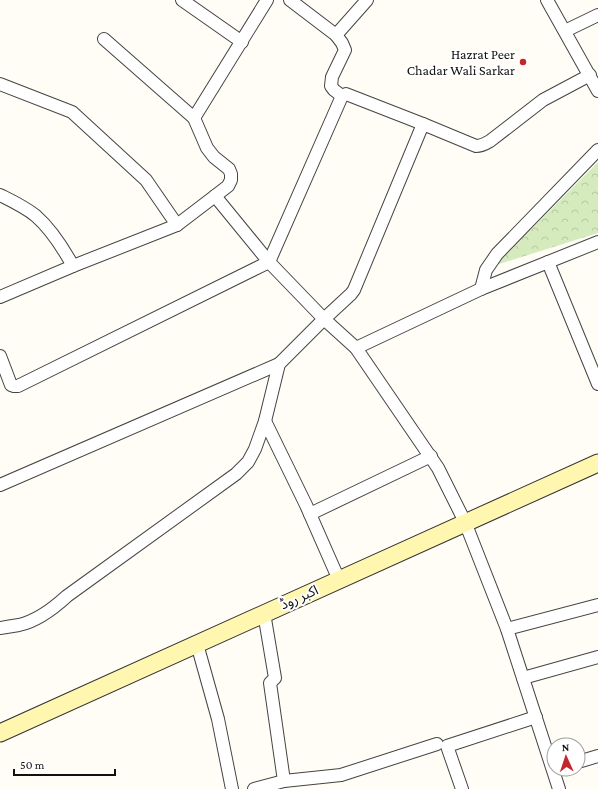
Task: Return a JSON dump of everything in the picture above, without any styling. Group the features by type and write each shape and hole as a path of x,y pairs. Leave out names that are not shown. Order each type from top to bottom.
{"main road":[{"name":"اکبر روڈ","path":"0,733 598,463"}],"street":[{"path":"182,0 242,42"},
{"path":"194,118 267,0"},
{"path":"290,0 336,35 342,43 345,50 332,77 331,86 342,96"},
{"path":"336,35 367,0"},
{"path":"547,0 598,91"},
{"path":"565,31 598,15"},
{"path":"0,297 177,225 228,186 231,180 229,169 214,157 207,148 194,118 104,39"},
{"path":"342,96 346,94 476,146 480,146 484,145 543,100 590,75"},
{"path":"0,84 72,112 146,180 177,225"},
{"path":"0,356 11,384 18,386 269,262 342,96"},
{"path":"0,485 279,364 351,294 356,286 423,124"},
{"path":"481,289 486,270 497,254 598,150"},
{"path":"0,195 34,214 48,227 74,266"},
{"path":"215,196 269,262 324,319 356,348 431,456 465,522 507,629 546,746"},
{"path":"356,348 481,289 598,242"},
{"path":"548,262 598,384"},
{"path":"0,628 20,625 46,613 67,596 236,474 248,462 255,449 265,422 279,364"},
{"path":"265,422 306,504 338,580"},
{"path":"310,514 431,456"},
{"path":"507,629 598,605"},
{"path":"264,613 275,678 270,683 284,781"},
{"path":"197,644 218,719 232,789"},
{"path":"523,678 598,657"},
{"path":"462,789 447,746 536,717"},
{"path":"254,789 284,781 341,775 437,744"},
{"path":"586,760 598,756"},
{"path":"556,777 560,789"}],"green space":[{"path":"598,162 598,233 496,265"}],"place":[{"name":"Hazrat Peer Chadar Wali Sarkar","path":"523,62"}]}
